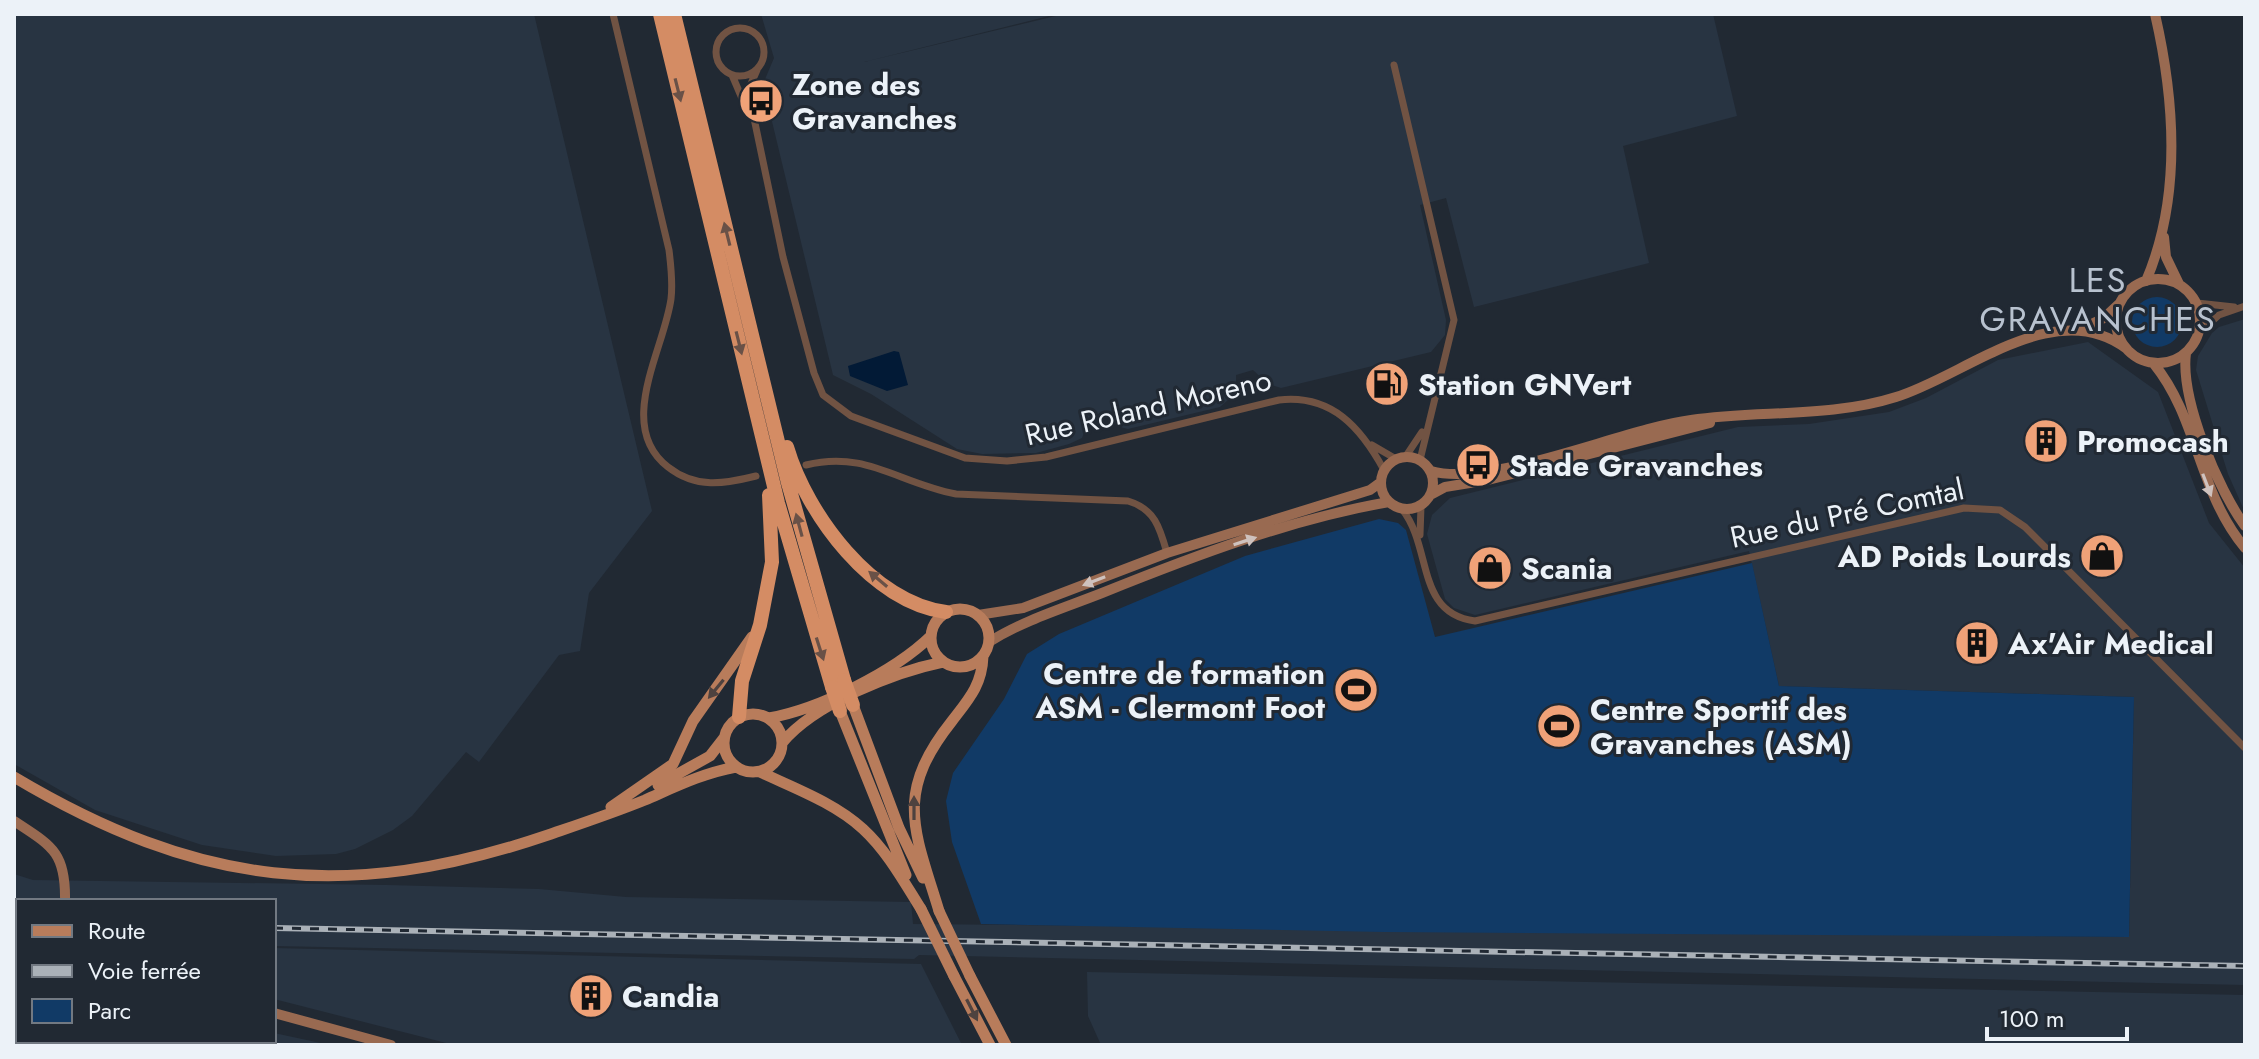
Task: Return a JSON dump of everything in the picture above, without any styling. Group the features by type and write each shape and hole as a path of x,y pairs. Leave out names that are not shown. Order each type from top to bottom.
{"highway":[{"path":"660,14 762,439 846,708"},
{"path":"674,14 838,684"},
{"path":"752,337 778,411 788,451 814,510 851,555 896,594 914,605 946,612"},
{"path":"739,717 746,662 760,625 772,562 762,439"}],"main road":[{"path":"2154,364 2165,363 2186,353 2199,333 2197,303 2179,284 2166,257 2164,231 2172,145 2171,97 2155,14"},
{"path":"2146,281 2164,231"},
{"path":"2074,332 2104,318 2128,292 2146,281 2157,279 2179,284"},
{"path":"2121,301 2116,326 2127,349"},
{"path":"978,615 1023,608 1167,553 1370,490 1401,458 1420,460 1431,471 1445,474 1481,473 1690,420 1842,410 1896,397 1929,385 1986,353 2020,341 2074,332 2099,332 2154,364 2172,390 2220,515 2245,548"},
{"path":"2186,353 2187,387 2223,488 2245,526"},
{"path":"989,642 1029,622 1171,565 1260,536 1389,502 1402,509 1421,506 1432,494 1445,487 1488,480 1739,415"},
{"path":"1431,471 1432,494"},
{"path":"1382,476 1389,502"},
{"path":"939,911 914,824 915,785 932,746 978,688 983,656 989,642 985,623 978,615 963,609 946,612 933,627 932,646 943,662"},
{"path":"600,815 673,764 693,721 760,625"},
{"path":"600,815 710,756 739,717 754,714 769,718 792,714 893,666 931,636"},
{"path":"760,772 776,761 782,743 809,717 897,675 943,662 969,666 983,656"},
{"path":"846,708 899,828 1006,1045"},
{"path":"846,708 921,909 990,1045"},
{"path":"769,718 776,725 782,743"},
{"path":"724,738 726,754 736,767"},
{"path":"14,777 141,843 214,864 285,874 380,872 464,860 513,847 698,776 736,767 760,772 812,797 863,829 921,909"},
{"path":"14,821 54,849 65,879 65,899"},
{"path":"276,1014 391,1045"}],"street":[{"path":"613,14 669,250 671,273 665,327 643,411 647,438 662,463 685,479 712,484 756,476"},
{"path":"735,28 749,29 764,44 764,57 749,92 755,132 743,93 732,75 721,68 716,48 722,36 735,28"},
{"path":"1394,65 1454,320 1425,427 1420,460"},
{"path":"732,75 745,76 757,70"},
{"name":"Rue Roland Moreno","path":"755,132 814,373 823,395 840,411 965,458 1007,461 1046,457 1279,400 1308,399 1336,410 1370,444"},
{"path":"2197,303 2242,307"},
{"path":"2199,333 2219,315 2242,307"},
{"path":"1370,444 1401,458 1425,427"},
{"path":"1370,444 1382,476"},
{"path":"806,465 850,459 930,489 956,494 1128,501 1142,505 1152,514 1167,553"},
{"name":"Rue du Pré Comtal","path":"1420,541 1421,506"},
{"name":"Rue du Pré Comtal","path":"1402,509 1420,541 1440,606 1459,619 1475,621 1964,508 2000,510 2025,527 2086,585 2245,748"}],"shaded area":[{"path":"14,14 534,14 652,511 589,593 580,651 559,655 479,762 466,752 412,816 393,830 355,849 336,854 276,856 202,845 95,810 14,764"},
{"path":"761,14 1057,14 864,62 1064,14 1713,14 1737,116 1623,146 1649,263 1474,307 1446,198 1420,205 1446,320 1445,335 1431,352 1281,388 1268,384 1253,370 1236,375 1236,393 1220,407 1128,429 1120,427 1106,413 1091,415 1082,438 1069,444 1036,453 982,454 957,449 871,394 833,375 763,84 774,58"},
{"path":"2245,319 2245,512 2228,474 2196,370 2198,356 2212,333 2219,327"},
{"path":"2088,342 2158,392 2209,523 2245,568 2245,985 919,955 914,959 276,946 276,899 16,899 14,947 14,874 33,880 387,885 539,889 626,897 911,902 913,924 2129,937 2134,697 1779,686 1749,551 1475,615 1454,608 1445,599 1427,534 1432,515 1450,498 1738,427 1809,424 1889,412 1926,398 1998,360"},
{"path":"899,352 908,385 887,391 850,376 848,366"},
{"name":"Candia","path":"276,948 921,964 962,1045 454,1045 276,1000"},
{"path":"1087,972 2245,995 2245,1045 1101,1045 1088,1016"},
{"path":"276,1033 330,1045 127,1045 276,1043"}],"green space":[{"path":"2157,297 2175,304 2182,322 2175,340 2157,347 2139,340 2132,322 2139,304"},
{"name":"Centre Sportif des Gravanches (ASM)","path":"1379,519 1398,523 1406,530 1435,637 1752,563 1779,686 2134,697 2129,937 1384,932 981,924 952,842 946,801 953,773 1004,699 1027,654 1059,634 1245,556"},
{"path":"14,989 16,1043 130,1043 127,1045 14,1045"}],"railway":[{"path":"276,928 2245,966"}],"place":[{"name":"Zone des Gravanches","path":"761,101"},
{"name":"Station GNVert","path":"1387,384"},
{"name":"Promocash","path":"2046,441"},
{"name":"Stade Gravanches","path":"1478,465"},
{"name":"AD Poids Lourds","path":"2102,556"},
{"name":"Scania","path":"1490,568"},
{"name":"Ax'Air Medical","path":"1977,643"},
{"name":"Centre de formation ASM - Clermont Foot","path":"1356,690"},
{"name":"Centre Sportif des Gravanches (ASM)","path":"1559,726"},
{"name":"Candia","path":"591,996"}],"district":[{"name":"LES GRAVANCHES","path":"2098,300"}]}
